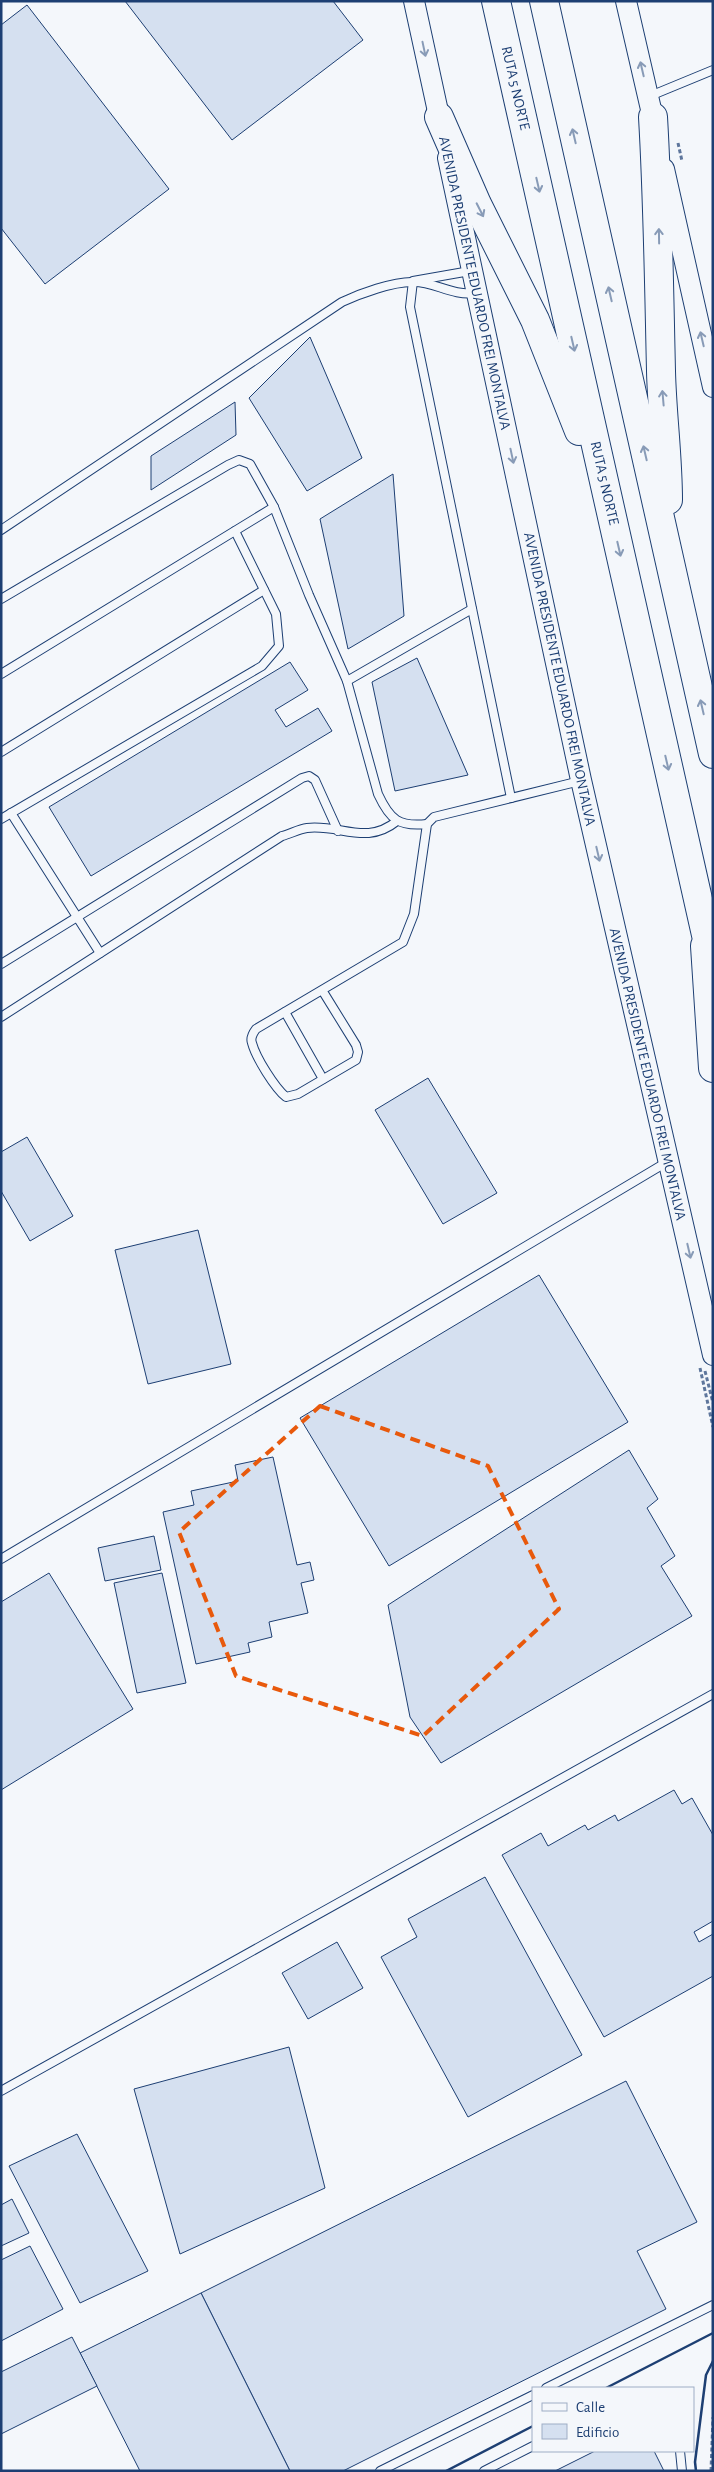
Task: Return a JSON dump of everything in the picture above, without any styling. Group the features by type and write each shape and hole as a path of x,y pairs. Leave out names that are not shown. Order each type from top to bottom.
{"highway":[{"name":"RUTA 5 NORTE","path":"496,1 713,966"},
{"path":"544,1 713,754"},
{"path":"650,106 659,218 661,374 667,446 668,552"},
{"path":"439,117 477,204 535,320 576,423 605,484"},
{"path":"704,925 713,1068"}],"street":[{"name":"AVENIDA PRESIDENTE EDUARDO FREI MONTALVA","path":"414,1 582,780 713,1355"},
{"path":"626,1 713,387"}],"lane":[{"path":"650,106 713,70"},
{"path":"1,530 342,302 364,292 472,270"},
{"path":"413,282 461,294 476,292"},
{"path":"413,282 410,307 511,798"},
{"path":"1,599 228,465 239,460 250,464 274,508 309,595 347,681 378,794 386,810 397,821 410,826 427,824"},
{"path":"1,674 274,508"},
{"path":"1,819 262,666 279,646 276,614 235,532"},
{"path":"1,752 264,590"},
{"path":"347,681 472,609"},
{"path":"1,964 302,778 309,776 315,780 338,831"},
{"path":"322,990 356,1045 358,1052 356,1060 298,1094 286,1097 280,1092 258,1055 252,1042 252,1035 256,1029 403,942 414,914 427,824 434,816 582,780"},
{"path":"11,813 100,953"},
{"path":"1,1017 282,836 306,828 375,834 386,830 397,821"},
{"path":"285,1012 323,1079"},
{"path":"1,1559 668,1162"},
{"path":"1,2091 713,1694"},
{"path":"548,2387 713,2305"},
{"path":"380,2471 532,2395"},
{"path":"484,2471 532,2447"},
{"path":"680,2452 682,2471"}],"path":[{"path":"676,134 684,170"},
{"path":"711,2471 713,2417"}],"highlighted area":[{"path":"320,1406 488,1466 559,1609 423,1736 236,1676 179,1532"}],"building":[{"path":"125,1 333,1 363,40 232,140"},
{"path":"27,5 169,189 45,284 1,228 1,25"},
{"path":"310,337 362,458 307,491 249,398"},
{"path":"235,402 236,435 151,490 151,456"},
{"path":"393,474 404,616 348,649 320,519"},
{"path":"417,658 468,775 395,791 372,682"},
{"path":"290,662 308,690 275,710 286,727 318,708 332,731 91,876 49,807"},
{"path":"428,1078 497,1193 443,1224 375,1110"},
{"path":"27,1137 73,1216 30,1241 1,1191 1,1152"},
{"path":"198,1230 231,1364 148,1384 115,1250"},
{"path":"539,1275 628,1422 389,1566 300,1418"},
{"path":"629,1450 658,1499 647,1508 675,1556 661,1566 692,1616 441,1763 410,1717 388,1605"},
{"path":"273,1457 297,1565 310,1562 314,1580 301,1583 308,1613 269,1622 272,1637 248,1643 250,1652 196,1664 163,1512 194,1505 191,1491 238,1481 235,1465"},
{"path":"154,1536 161,1570 105,1581 98,1548"},
{"path":"49,1573 133,1709 1,1790 1,1602"},
{"path":"162,1573 186,1683 137,1693 114,1583"},
{"path":"674,1790 682,1804 692,1798 713,1835 713,1921 694,1932 699,1942 713,1934 713,1976 604,2037 502,1855 541,1833 548,1846 585,1825 588,1830 615,1815 618,1821"},
{"path":"485,1877 582,2055 468,2117 381,1957 417,1937 408,1919"},
{"path":"337,1942 363,1988 308,2019 282,1973"},
{"path":"289,2047 325,2188 180,2254 134,2089"},
{"path":"626,2081 697,2222 637,2251 666,2309 343,2471 290,2471 201,2293"},
{"path":"77,2134 148,2271 80,2303 9,2166"},
{"path":"12,2199 29,2233 1,2246 1,2205"},
{"path":"30,2246 63,2309 1,2341 1,2260"},
{"path":"201,2293 290,2471 140,2471 80,2353"},
{"path":"72,2337 97,2386 1,2434 1,2372"},
{"path":"593,2452 654,2452 664,2471 555,2471"}],"wall":[{"path":"608,2387 713,2333"},
{"path":"696,2471 695,2462 706,2375 713,2361"},
{"path":"446,2471 532,2427"}]}
